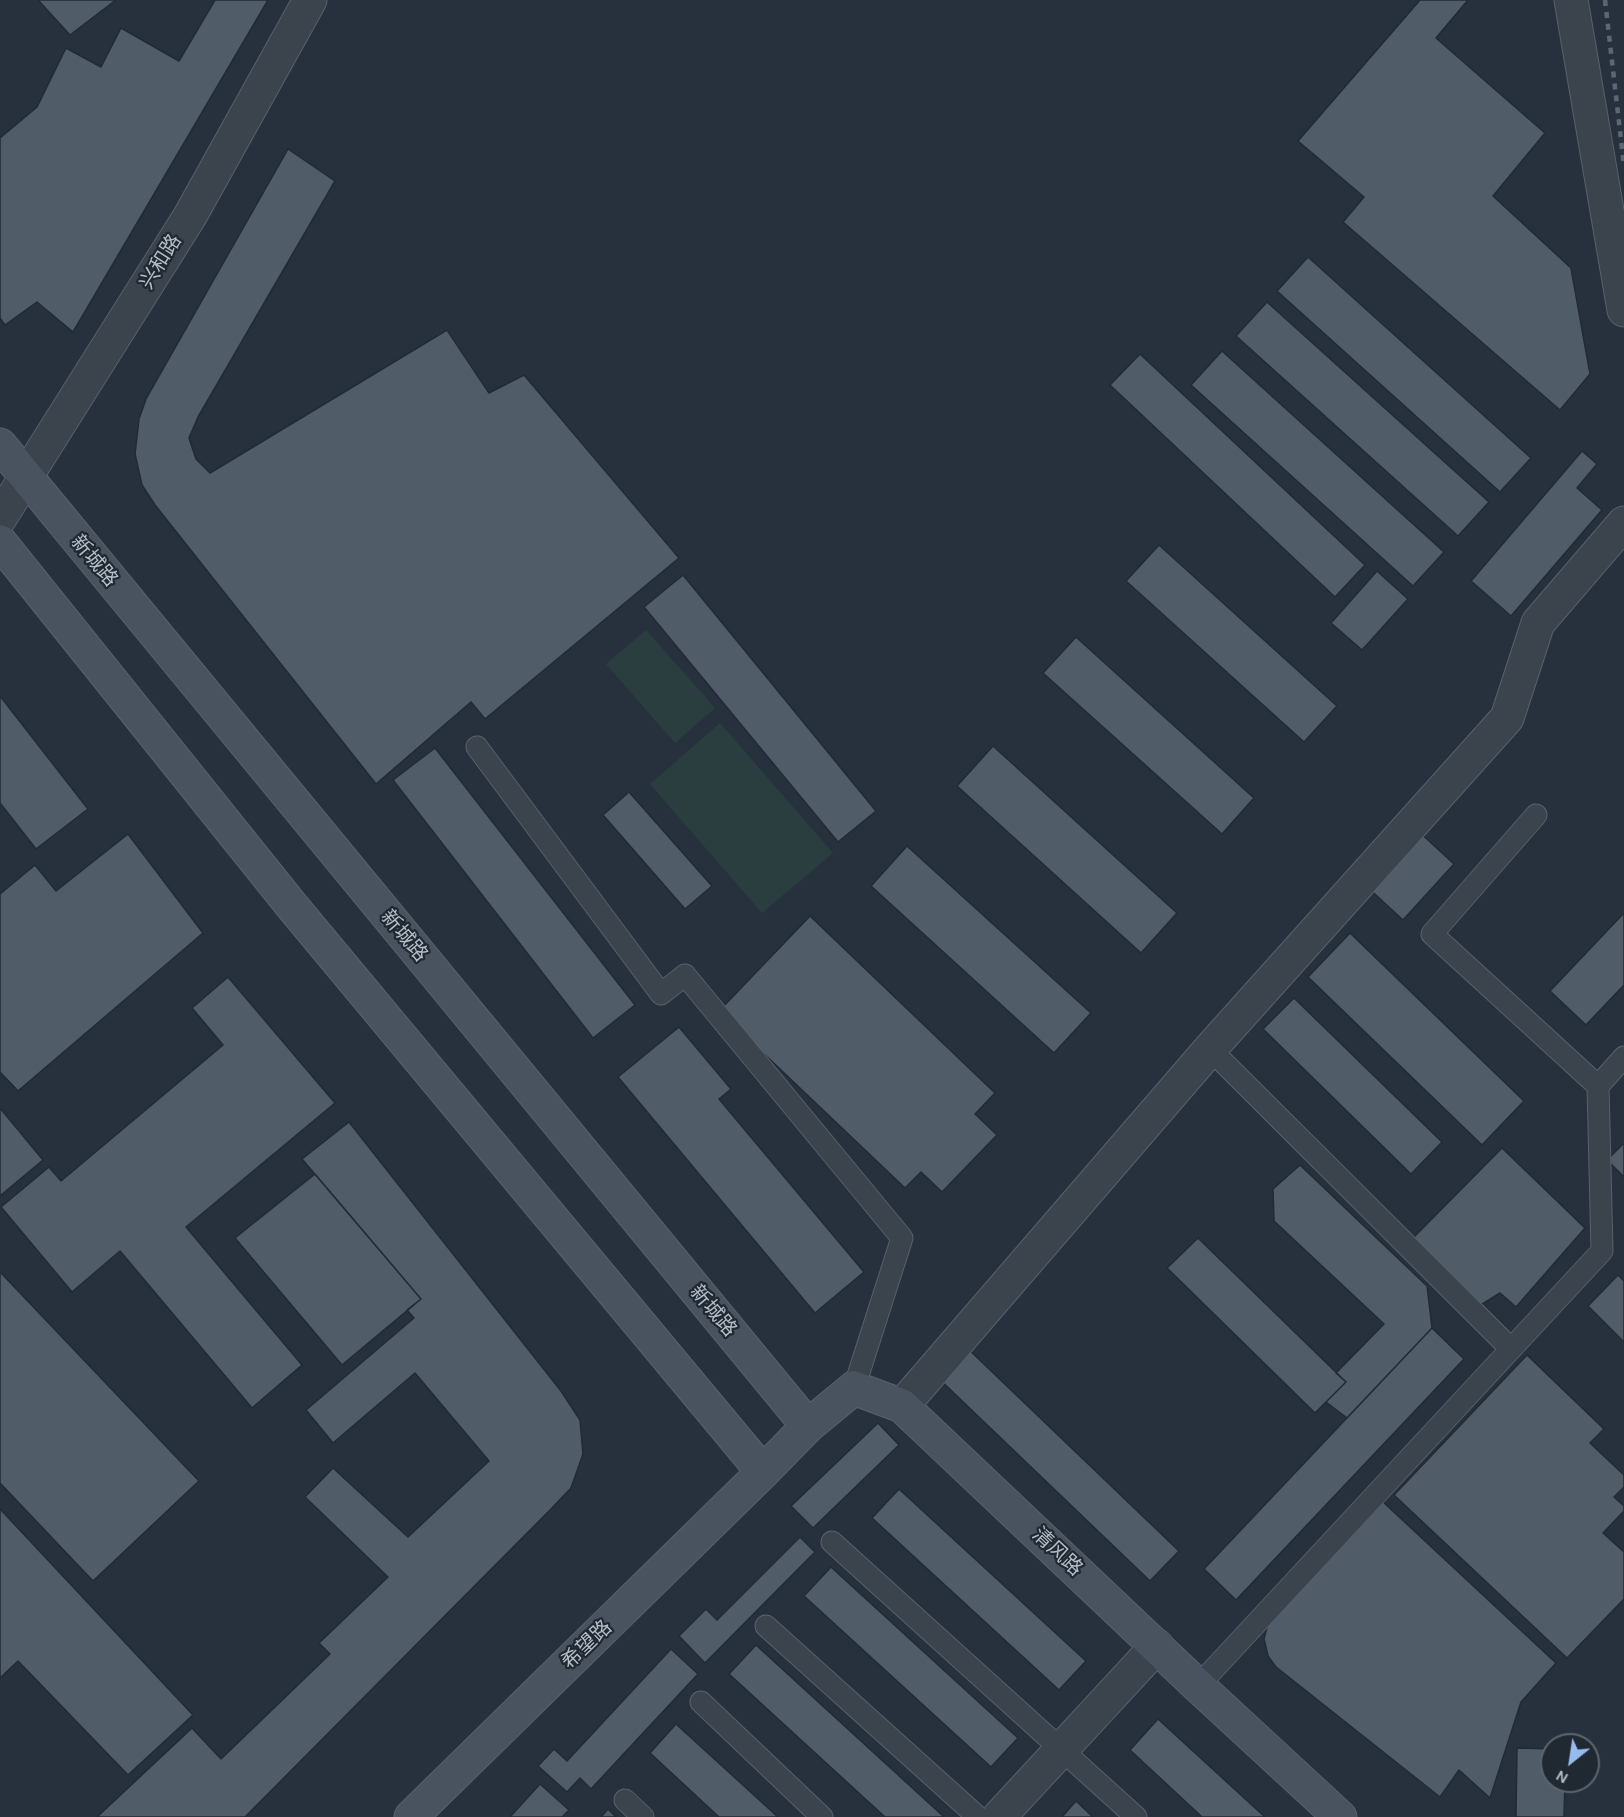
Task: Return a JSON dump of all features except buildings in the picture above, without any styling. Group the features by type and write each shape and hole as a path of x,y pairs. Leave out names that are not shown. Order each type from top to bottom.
{"main road":[{"name":"新城路","path":"0,446 808,1426"},
{"path":"0,542 292,906 763,1472 808,1426 854,1388"},
{"name":"清风路","path":"854,1388 902,1406 1340,1817"},
{"name":"希望路","path":"411,1817 763,1472"}],"street":[{"name":"兴和路","path":"0,518 190,216 310,0"},
{"path":"1571,0 1624,310"},
{"path":"902,1406 1210,1049 1507,718 1538,623 1624,523"},
{"path":"999,1817 1157,1646"}],"lane":[{"path":"477,747 661,994 685,975 902,1238 854,1388"},
{"path":"1536,815 1432,934 1598,1086"},
{"path":"1210,1049 1510,1348"},
{"path":"1198,1686 1602,1251 1598,1086 1624,1057"},
{"path":"831,1542 1136,1817"},
{"path":"766,1626 978,1817"},
{"path":"701,1702 822,1817"},
{"path":"625,1800 643,1817"}],"green space":[{"path":"646,630 715,708 675,743 606,664"},
{"path":"720,723 833,853 762,913 650,784"}],"railway":[{"path":"1605,0 1624,166"}]}
